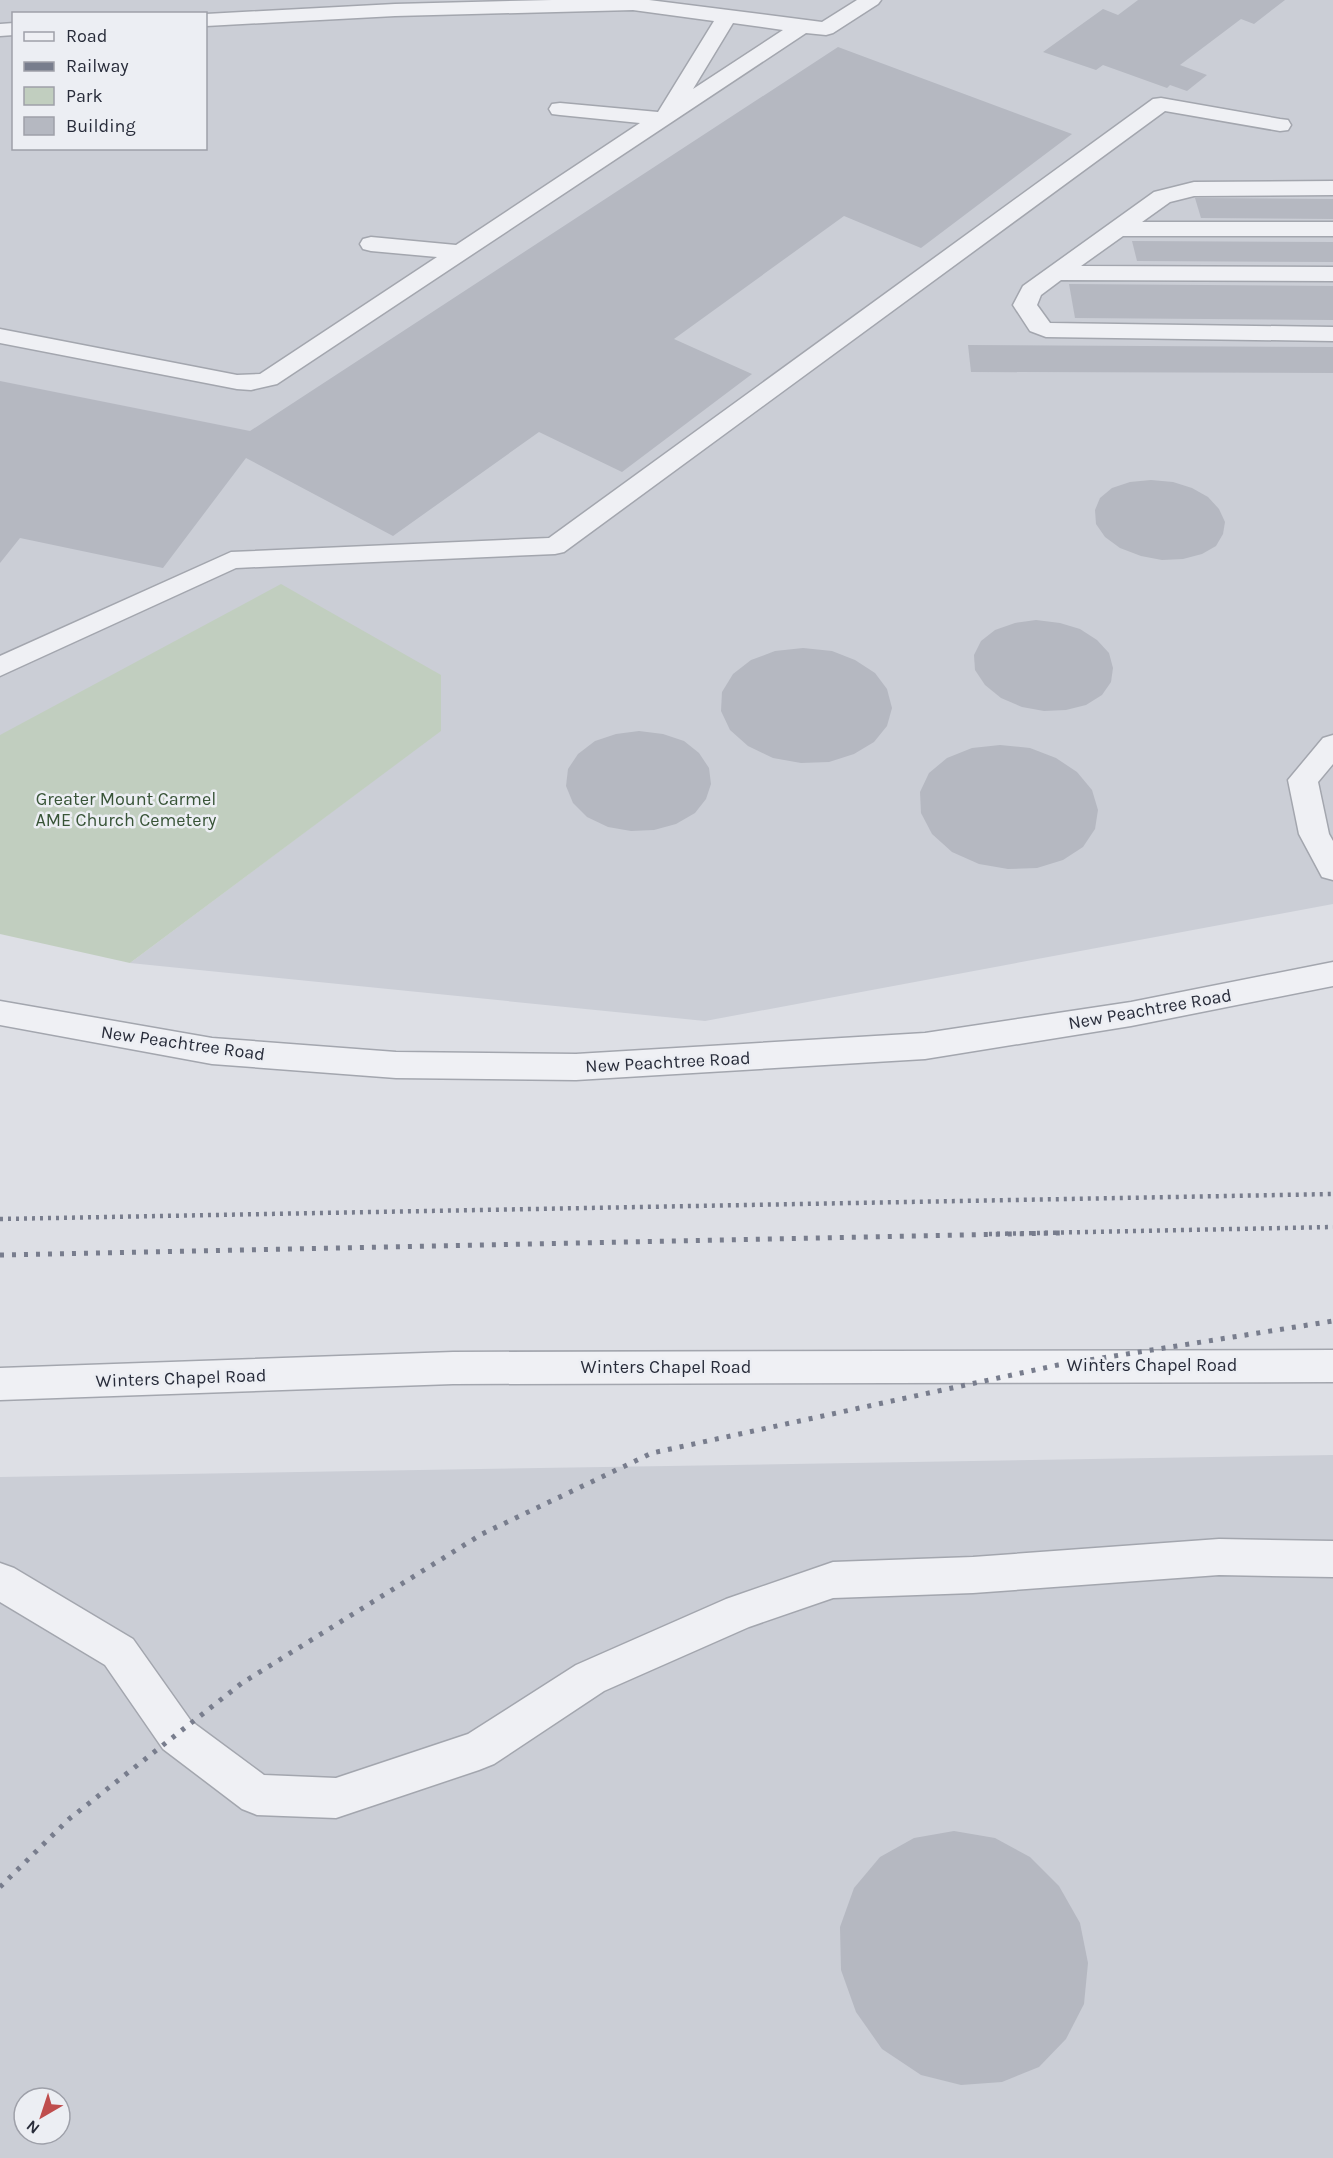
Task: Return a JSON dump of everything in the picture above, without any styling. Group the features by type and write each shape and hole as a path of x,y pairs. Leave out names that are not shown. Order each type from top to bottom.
{"street":[{"path":"262,18 274,0"},
{"path":"207,20 262,18 399,5 633,4 826,29 872,0"},
{"path":"664,119 726,17"},
{"path":"0,336 251,383 268,379 802,26"},
{"path":"0,667 231,560 555,546 1161,104 1280,125"},
{"path":"560,109 664,119"},
{"path":"1333,188 1194,189 1162,198 1031,291 1024,305 1038,326 1046,330 1333,334"},
{"path":"1118,229 1333,229"},
{"path":"370,244 462,252"},
{"path":"1057,273 1333,274"},
{"path":"1333,745 1304,780 1314,834 1333,869"},
{"name":"New Peachtree Road","path":"0,1013 212,1051 396,1065 576,1067 925,1046 1131,1014 1333,974"},
{"name":"Winters Chapel Road","path":"0,1384 453,1368 1333,1366"},
{"path":"0,1581 119,1652 177,1735 257,1795 336,1798 479,1750 590,1678 740,1612 833,1580 973,1575 1219,1557 1333,1559"}],"shaded area":[{"path":"0,0 1333,0 1333,904 705,1021 130,963 440,731 0,735"},
{"path":"1333,1455 1333,2158 0,2158 0,1477"}],"green space":[{"name":"Greater Mount Carmel AME Church Cemetery","path":"281,584 441,675 441,731 130,963 0,934 0,735"}],"building":[{"path":"1138,0 1285,0 1254,24 1241,19 1180,65 1207,75 1187,91 1170,85 1167,88 1103,65 1096,70 1043,52 1103,9 1118,15"},
{"path":"838,47 1072,134 921,248 844,216 674,339 752,374 622,472 539,432 393,536 246,458 163,568 20,538 0,563 0,381 250,431"},
{"path":"1195,198 1333,199 1333,219 1201,218"},
{"path":"1132,241 1333,242 1333,262 1137,261"},
{"path":"1069,284 1333,286 1333,320 1075,318"},
{"path":"968,345 1333,347 1333,373 971,372"},
{"path":"1151,480 1173,482 1192,488 1208,497 1219,509 1225,522 1223,534 1216,546 1202,554 1183,559 1162,560 1141,556 1120,548 1105,537 1096,524 1095,510 1100,498 1112,488 1130,482"},
{"path":"1036,620 1060,623 1080,629 1097,640 1109,653 1113,668 1111,682 1102,695 1086,705 1066,710 1044,711 1022,707 1001,698 985,685 975,670 974,655 981,641 995,630 1015,623"},
{"path":"803,648 832,651 855,660 875,673 887,689 892,708 887,726 874,742 854,754 829,762 801,763 773,758 748,746 730,730 721,711 722,692 733,674 751,660 775,651"},
{"path":"639,731 663,734 684,741 699,753 709,768 711,784 706,799 695,813 676,824 654,830 631,831 608,827 587,817 573,803 566,786 568,769 578,754 595,741 616,734"},
{"path":"1000,745 1030,748 1056,758 1077,772 1092,790 1098,810 1095,829 1083,847 1063,860 1037,868 1008,869 979,864 952,852 932,834 921,813 920,792 929,773 947,758 972,748"},
{"path":"954,1831 995,1838 1030,1857 1059,1886 1080,1923 1088,1963 1084,2004 1066,2039 1039,2067 1002,2082 961,2085 921,2075 882,2049 856,2012 841,1970 840,1927 854,1888 880,1857 914,1838"}],"railway":[{"path":"0,1219 1333,1194"},
{"path":"989,1234 1333,1227"},
{"path":"0,1255 1060,1233"},
{"path":"0,1887 69,1819 242,1683 482,1534 652,1453 1058,1365 1333,1321"}]}
